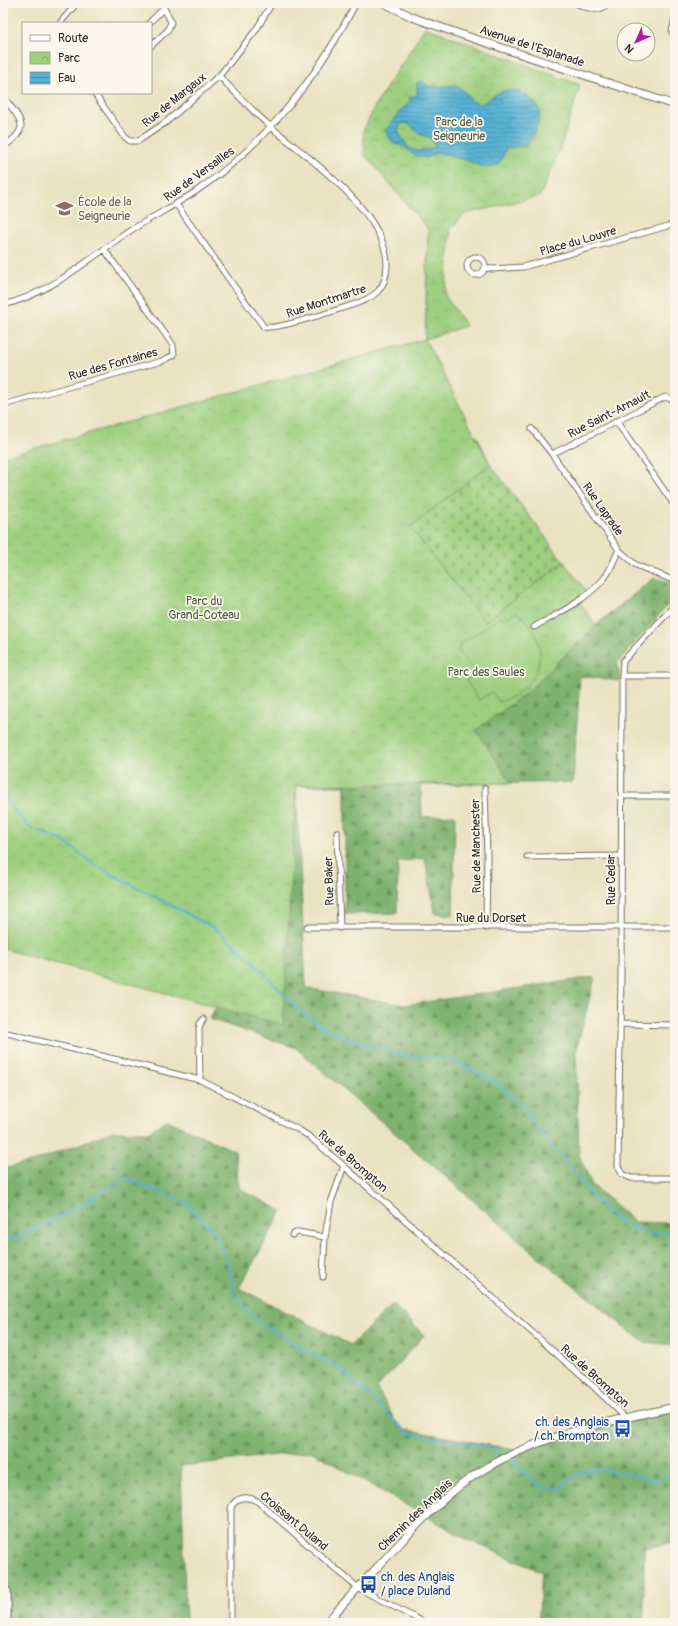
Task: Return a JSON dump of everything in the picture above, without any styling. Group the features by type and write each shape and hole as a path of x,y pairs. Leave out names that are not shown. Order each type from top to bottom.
{"street":[{"path":"61,22 77,3"},
{"path":"152,45 168,30 172,22 164,8 158,3"},
{"name":"Rue de Margaux","path":"95,94 124,137 130,140 138,141 178,112 219,76 256,30 272,3"},
{"name":"Rue de Versailles","path":"4,305 39,292 136,227 176,204 227,168 250,149 290,106 320,65 337,39 356,3"},
{"name":"Avenue de l'Esplanade","path":"384,3 412,17 454,32 675,105"},
{"path":"575,3 598,10 604,8 608,3"},
{"path":"150,22 164,8"},
{"path":"675,18 672,32 675,36"},
{"name":"Rue de Margaux","path":"219,76 271,127"},
{"path":"3,96 21,122 22,128 20,134 3,148"},
{"name":"Rue Montmartre","path":"176,204 230,282 264,327 269,328 286,325 367,300 375,295 387,276 387,259 384,247 374,224 341,187 271,127"},
{"name":"Place du Louvre","path":"485,268 494,269 523,267 675,224"},
{"name":"Rue des Fontaines","path":"3,405 174,356 173,345 104,249"},
{"path":"3,298 4,305"},
{"name":"Rue Saint-Arnault","path":"552,454 665,397 675,400"},
{"path":"616,421 675,506"},
{"name":"Rue Laprade","path":"532,429 552,454 619,550 636,565 675,581"},
{"path":"534,627 572,607 588,595 604,579 619,550"},
{"name":"Rue Cedar","path":"675,605 623,660 621,1024 618,1166 622,1174 631,1178 675,1178"},
{"path":"622,676 675,676"},
{"name":"Rue de Manchester","path":"485,788 487,855 486,928"},
{"path":"622,796 675,796"},
{"name":"Rue Baker","path":"337,832 340,928"},
{"path":"527,857 621,856"},
{"name":"Rue du Dorset","path":"307,927 675,927"},
{"path":"200,1080 199,1029 200,1024 204,1019"},
{"path":"621,1024 675,1024"},
{"name":"Rue de Brompton","path":"3,1032 200,1080 310,1137 594,1387 626,1418"},
{"path":"323,1278 325,1237 331,1202 344,1166"},
{"path":"292,1235 298,1232 325,1237"},
{"name":"Chemin des Anglais","path":"326,1623 438,1504 480,1472 554,1436 675,1407"},
{"name":"Croissant Duland","path":"233,1623 231,1620 231,1508 233,1502 240,1498 249,1497 257,1501 358,1588"},
{"path":"358,1588 425,1623"},
{"path":"8,1591 8,1623"}],"green space":[{"name":"Parc de la Seigneurie","path":"425,27 580,85 560,149 540,196 465,214 451,229 445,296 466,326 425,339 428,229 365,155 363,131 375,106"},
{"name":"Parc du Grand-Coteau","path":"425,339 490,464 410,527 485,622 564,562 587,592 580,603 596,625 525,694 476,730 511,783 296,785 283,1025 3,949 3,457"},
{"name":"Parc du Grand-Coteau","path":"477,436 490,464 410,527 485,622 476,730 525,694 596,625 654,578 675,583 675,597 617,663 621,681 580,676 573,782 421,785 422,817 455,815 453,915 435,913 425,858 398,862 397,913 345,914 345,786 296,785 306,988 405,1005 595,977 576,1051 579,1155 592,1185 635,1222 675,1223 675,1345 643,1342 548,1265 296,1048 210,1019 220,998 3,573 451,446"},
{"path":"490,464 564,562 485,622 410,527"},
{"name":"Parc des Saules","path":"516,612 528,623 536,636 539,649 539,662 534,675 526,686 514,696 499,702 492,692 479,700 466,680 475,674 459,651 460,644 501,617 504,620"},
{"path":"167,1120 235,1151 239,1188 282,1211 239,1288 351,1345 393,1304 424,1335 377,1388 399,1428 521,1451 621,1421 675,1410 675,1542 644,1548 644,1623 538,1623 542,1572 468,1540 311,1451 181,1466 186,1623 3,1623 3,1169 38,1160 113,1131 147,1132"}],"water":[{"path":"421,81 429,87 456,85 461,88 472,101 480,104 498,93 511,90 517,91 532,100 540,110 536,129 526,146 506,148 503,157 495,166 485,167 438,152 426,158 413,154 403,146 394,144 385,131 400,111 410,102 410,97 417,96 417,83","holes":["403,123 409,124 419,134 431,138 435,146 433,148 419,151 409,148 398,132 400,125"]}],"waterway":[{"path":"3,797 29,827 64,841 93,864 216,929 255,963 300,1011 331,1032 395,1054 455,1061 496,1082 522,1105 539,1131 568,1163 591,1195 622,1224 651,1234 675,1232"},
{"path":"3,1240 13,1238 65,1214 127,1178 187,1203 215,1233 228,1262 234,1293 254,1318 292,1343 340,1368 408,1433 485,1446 499,1452"},
{"path":"512,1461 535,1482 546,1488 561,1488 578,1473 596,1469 628,1474 652,1480 675,1475"}],"place":[{"name":"École de la Seigneurie","path":"65,209"},
{"name":"ch. des Anglais / ch. Brompton","path":"622,1429"},
{"name":"ch. des Anglais / place Duland","path":"368,1584"}]}
